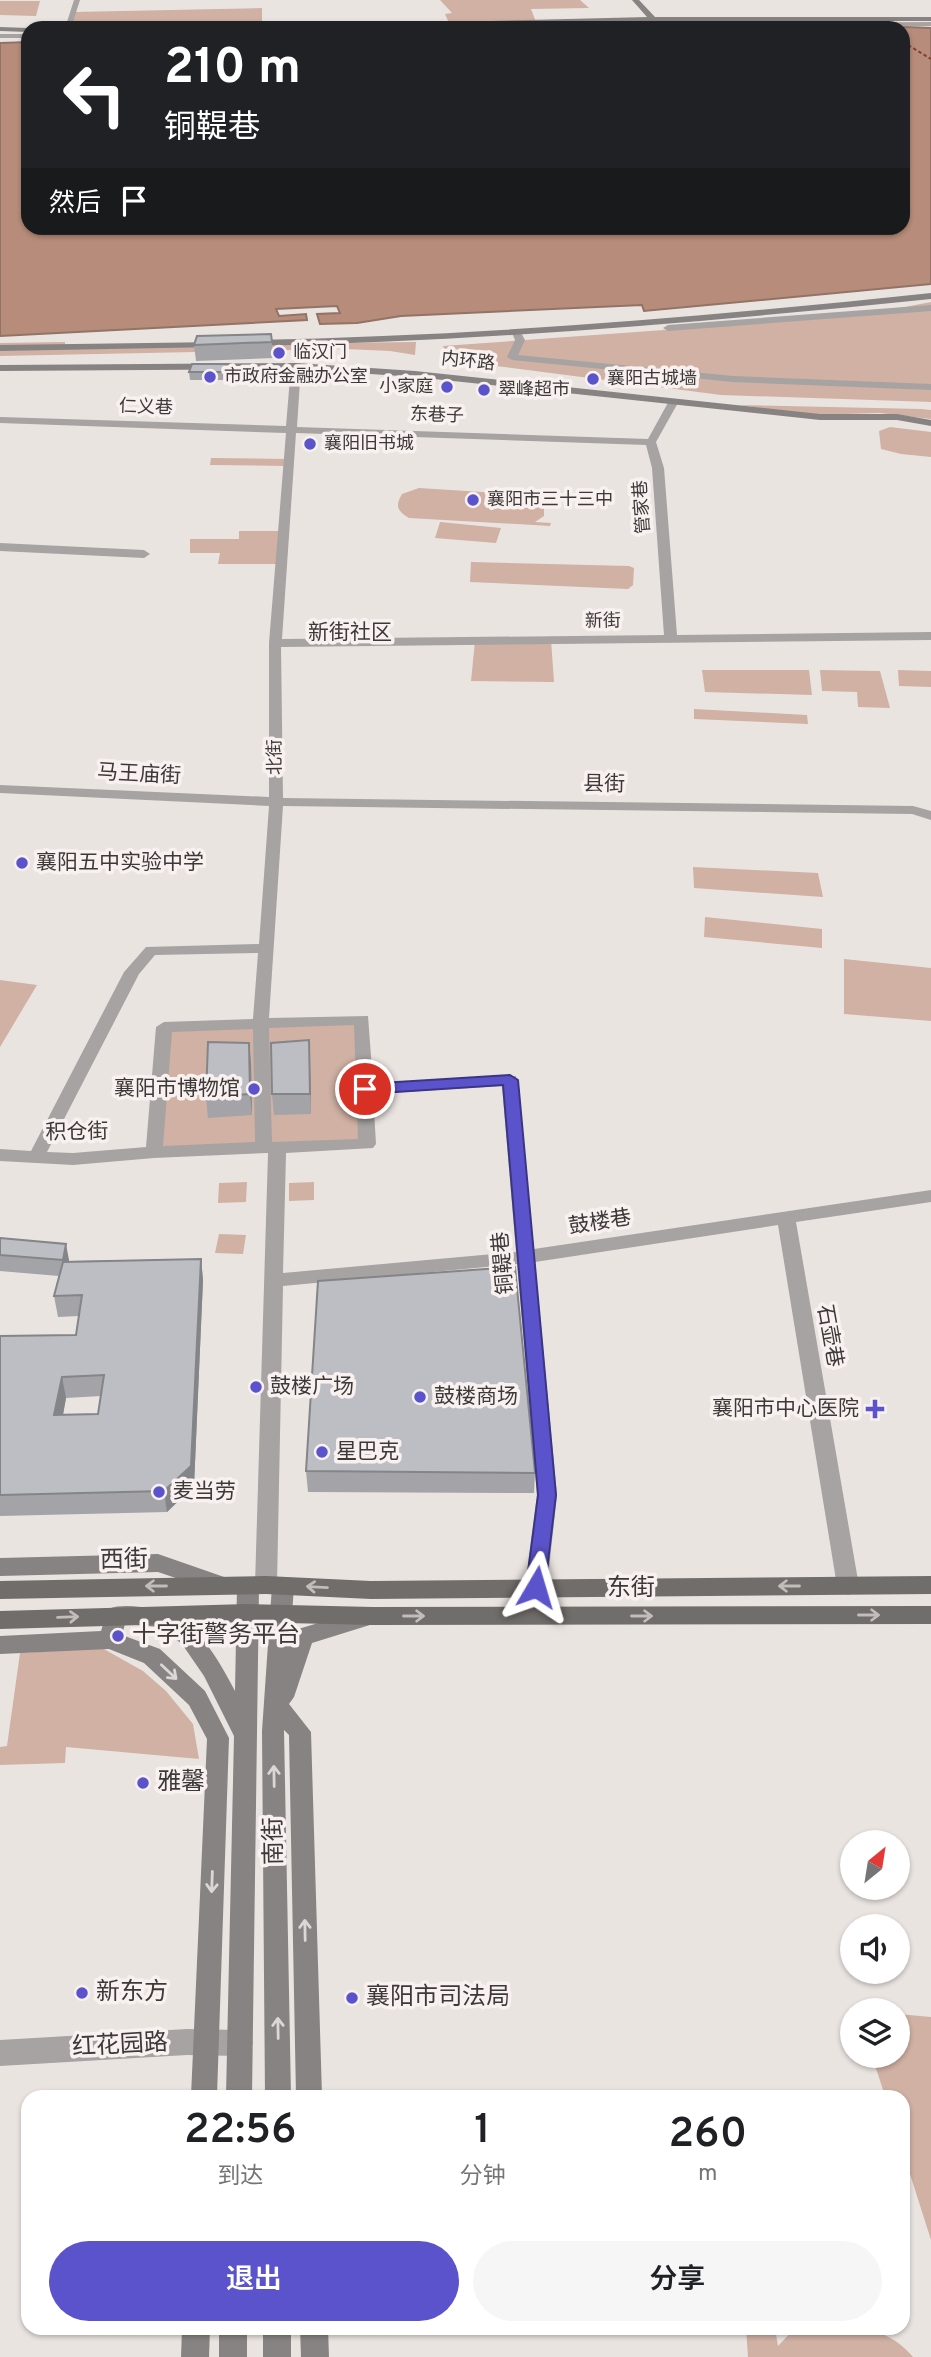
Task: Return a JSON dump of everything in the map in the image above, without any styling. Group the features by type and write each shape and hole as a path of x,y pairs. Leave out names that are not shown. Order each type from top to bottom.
{"main road":[{"name":"东街","path":"266,1585 371,1590 931,1585"},
{"name":"西街","path":"0,1590 266,1585"},
{"name":"东街","path":"248,1613 373,1616 931,1615"},
{"path":"0,1620 248,1613"}],"street":[{"path":"70,21 77,0"},
{"path":"635,0 655,21 931,21"},
{"path":"910,22 931,21"},
{"path":"0,32 21,33"},
{"path":"236,344 378,342 667,323 931,296"},
{"path":"668,328 931,308"},
{"path":"517,333 520,340 512,357 733,379 931,387"},
{"path":"0,348 223,344"},
{"name":"内环路","path":"0,368 296,366 415,374 820,417 897,417 931,424"},
{"name":"北街","path":"266,1585 274,1280 271,1148 261,1024 276,802 275,643 296,366"},
{"path":"651,442 674,401"},
{"name":"仁义巷","path":"0,420 291,430"},
{"name":"东巷子","path":"291,430 651,442"},
{"name":"管家巷","path":"651,442 658,468 671,639"},
{"path":"0,547 144,554"},
{"name":"新街","path":"275,643 931,636"},
{"name":"马王庙街","path":"0,789 276,802"},
{"name":"县街","path":"276,802 913,810 931,816"},
{"path":"36,1157 132,972 152,950 266,948"},
{"path":"154,1152 163,1027 362,1020 365,1089"},
{"name":"铜鞮巷","path":"365,1089 510,1080 547,1495 536,1587"},
{"name":"积仓街","path":"0,1155 73,1159 154,1152 367,1144 365,1089"},
{"name":"鼓楼巷","path":"274,1280 527,1257 931,1196"},
{"name":"石壶巷","path":"786,1218 848,1586"},
{"path":"0,1567 158,1563 226,1586"},
{"name":"南街","path":"239,2090 248,1613 266,1585 283,1613 277,1720 278,2090"},
{"path":"110,1640 116,1615 165,1620 184,1630 213,1671 246,1737"},
{"path":"309,2090 300,1732 277,1720 303,1636 373,1616"},
{"path":"0,1645 110,1640 152,1656 197,1698 218,1738 204,2090"},
{"name":"红花园路","path":"0,2053 187,2042 205,2045 240,2043"},
{"path":"195,2357 196,2335"},
{"path":"233,2335 233,2357"},
{"path":"277,2335 277,2357"},
{"path":"314,2335 315,2357"}],"shaded area":[{"path":"440,0 580,0 589,8 531,9 536,21 448,21 445,14 452,13"},
{"path":"0,1 40,1 36,16 0,15"},
{"path":"262,8 262,21 70,21 73,12"},
{"path":"910,22 931,22 931,25 910,26"},
{"path":"910,27 931,28 931,284 644,311 642,305 401,316 357,323 320,324 317,314 340,313 337,306 276,309 279,316 306,314 307,320 0,336 0,43 21,42 21,235 910,235"},
{"path":"931,302 931,402 721,395 449,360 443,346 857,316"},
{"path":"65,342 65,346 416,342 415,355 345,349 0,356 0,343"},
{"path":"739,405 921,409 931,410 931,419 880,413 809,415"},
{"path":"890,427 931,432 931,457 881,449 879,431"},
{"path":"211,458 289,459 288,466 210,465"},
{"path":"419,488 532,495 544,501 544,516 535,522 551,523 550,526 409,518 402,513 398,502 402,494"},
{"path":"440,522 501,528 496,543 435,538"},
{"path":"239,531 283,531 281,564 218,564 220,553 190,553 190,539 239,539"},
{"path":"471,562 629,566 634,568 633,585 628,589 470,582"},
{"path":"551,640 554,682 471,681 475,641"},
{"path":"702,670 809,670 812,695 705,692"},
{"path":"820,670 880,671 890,708 858,707 857,692 822,691"},
{"path":"898,670 931,671 931,687 899,686"},
{"path":"694,709 807,715 808,724 694,719"},
{"path":"693,867 818,873 823,897 694,888"},
{"path":"705,917 822,929 822,948 704,937"},
{"path":"844,959 931,968 931,1021 844,1014"},
{"path":"0,980 37,985 0,1047"},
{"path":"362,1020 367,1144 154,1152 164,1027"},
{"path":"247,1182 246,1202 218,1203 219,1183"},
{"path":"314,1182 314,1200 289,1201 289,1183"},
{"path":"219,1234 246,1235 243,1254 215,1253"},
{"path":"102,1648 143,1671 166,1691 193,1724 199,1759 66,1747 65,1763 0,1765 0,1747 7,1746 20,1653"},
{"path":"910,2015 931,2017 931,2240 910,2174 910,2090 883,2090 876,2068 910,2068"},
{"path":"746,2335 776,2335 778,2346 788,2335 885,2335 913,2357 748,2357"}],"building":[{"path":"271,334 272,342 194,345 197,336"},
{"path":"192,364 231,364 228,372 189,372"},
{"path":"309,1040 310,1094 272,1094 271,1043"},
{"path":"208,1042 249,1043 250,1094 206,1097"},
{"path":"0,1238 66,1244 63,1260 0,1255"},
{"path":"201,1259 191,1466 164,1491 0,1495 0,1336 76,1335 82,1295 54,1296 63,1262","holes":["104,1375 98,1414 54,1415 62,1377"]},
{"name":"鼓楼商场","path":"515,1267 535,1473 306,1471 318,1281"}],"ferry route":[{"path":"910,46 931,59"}],"place":[{"name":"临汉门","path":"279,353"},
{"name":"市政府金融办公室","path":"210,377"},
{"name":"襄阳古城墙","path":"593,379"},
{"name":"小家庭","path":"447,387"},
{"name":"翠峰超市","path":"484,390"},
{"name":"襄阳旧书城","path":"310,444"},
{"name":"襄阳市三十三中","path":"473,500"},
{"name":"襄阳五中实验中学","path":"22,863"},
{"name":"襄阳市博物馆","path":"254,1089"},
{"name":"鼓楼广场","path":"256,1387"},
{"name":"鼓楼商场","path":"420,1397"},
{"name":"襄阳市中心医院","path":"875,1409"},
{"name":"星巴克","path":"322,1452"},
{"name":"麦当劳","path":"159,1492"},
{"name":"十字街警务平台","path":"118,1636"},
{"name":"雅馨","path":"143,1783"},
{"name":"新东方","path":"82,1993"},
{"name":"襄阳市司法局","path":"352,1998"}],"district":[{"name":"新街社区","path":"350,633"}],"route":[{"path":"365,1089 510,1080 547,1495 536,1587"}]}
